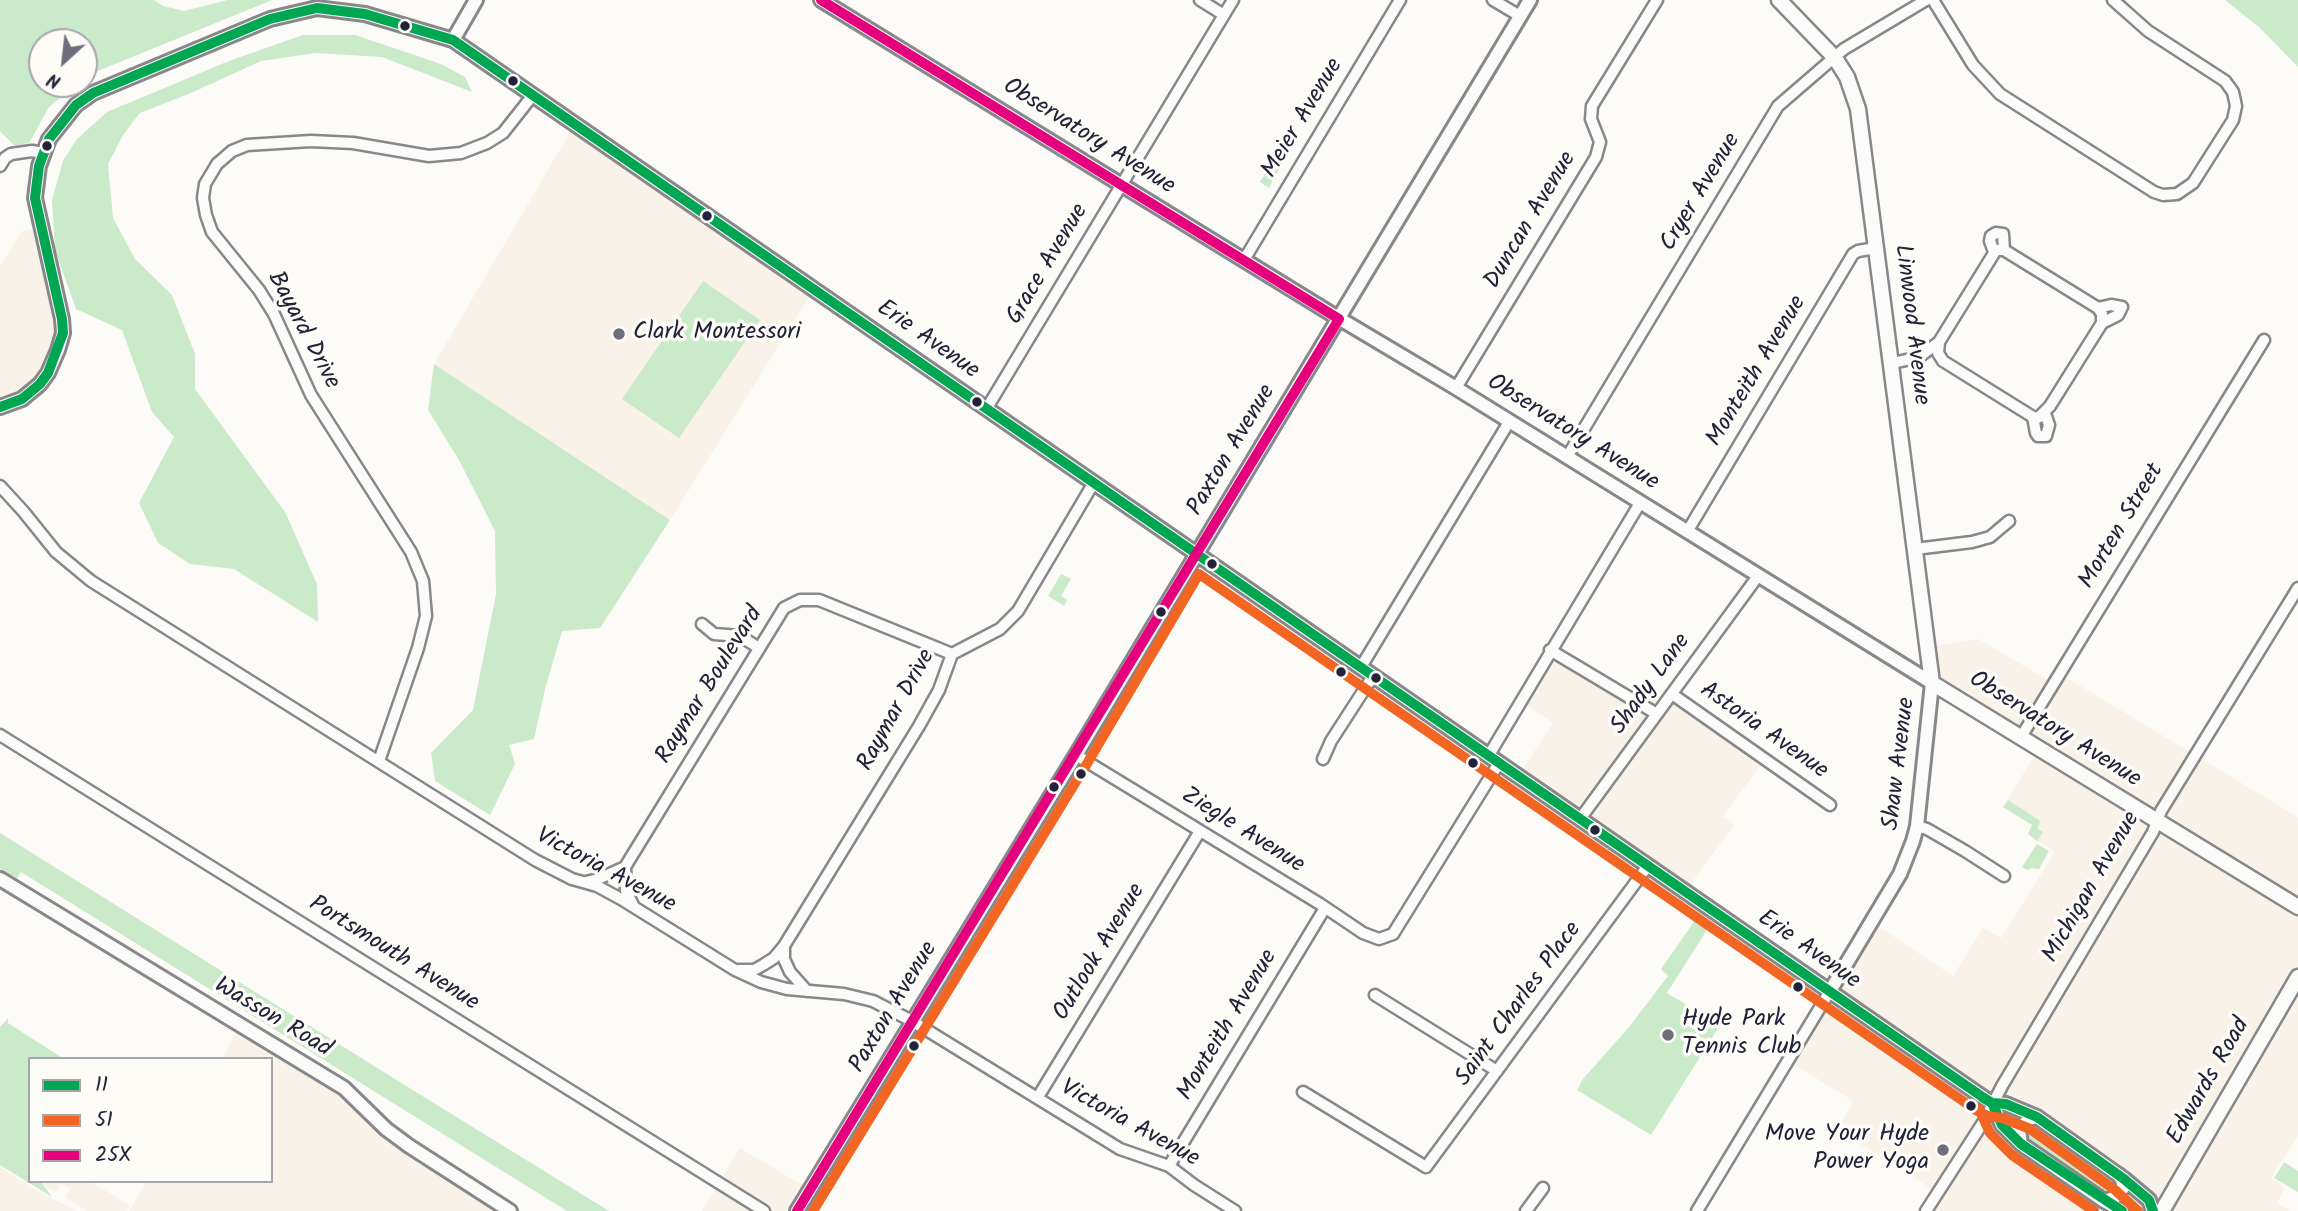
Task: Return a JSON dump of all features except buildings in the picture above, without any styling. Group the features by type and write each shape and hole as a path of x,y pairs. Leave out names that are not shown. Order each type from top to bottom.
{"main road":[{"name":"Linwood Avenue","path":"1779,0 1835,58 1847,77 1858,109 1893,363 1932,682"},
{"name":"Observatory Avenue","path":"1932,682 2298,907"},
{"name":"Edwards Road","path":"2162,1211 2298,977"}],"street":[{"path":"453,40 476,0"},
{"name":"Observatory Avenue","path":"821,0 1932,682"},
{"path":"1200,0 1224,15"},
{"name":"Grace Avenue","path":"987,408 1233,0"},
{"name":"Meier Avenue","path":"1244,260 1400,0"},
{"path":"1493,0 1520,16"},
{"name":"Paxton Avenue","path":"797,1211 1076,755 1530,0"},
{"name":"Duncan Avenue","path":"1456,388 1596,157 1600,142 1591,119 1592,106 1657,0"},
{"name":"Cryer Avenue","path":"1567,457 1779,106 1844,50 1926,0"},
{"path":"1933,0 1973,65 2000,94 2154,192 2168,195 2186,189 2193,183 2233,120 2236,101 2225,81 2148,31 2113,0"},
{"name":"Erie Avenue","path":"0,407 22,399 40,384 54,363 63,333 35,198 38,166 49,139 65,117 93,93 270,19 317,4 365,14 453,40 1992,1103 2006,1104 2037,1117 2119,1175 2149,1200 2153,1211"},
{"name":"Bayard Drive","path":"379,761 418,648 426,616 423,581 411,552 311,395 274,314 259,290 212,232 203,198 205,184 218,164 232,151 247,145 353,142 429,156 461,153 485,144 503,133 533,95"},
{"path":"0,166 11,154 32,151 43,153"},
{"name":"Monteith Avenue","path":"1687,532 1853,254 1876,248"},
{"path":"1919,357 1939,342 1999,251 2098,308 2102,314 2102,323"},
{"path":"1893,363 1919,357 1943,361 2038,418 2045,413 2102,323 2118,315 2122,307 2111,304 2098,308"},
{"name":"Morten Street","path":"2021,737 2264,340"},
{"path":"1939,342 1938,353 1943,361"},
{"path":"2033,417 2038,436 2046,436 2049,425 2045,413"},
{"path":"1361,667 1509,422"},
{"name":"Raymar Drive","path":"735,970 754,970 774,958 784,946 919,726 939,690 952,654 1000,629 1018,611 1093,484"},
{"name":"Victoria Avenue","path":"0,486 56,552 91,581 536,860 635,908 735,970 761,982 787,989 844,994 873,1001 912,1021 1120,1149 1169,1166 1236,1211"},
{"path":"1494,759 1550,650 1640,503"},
{"path":"1915,549 1990,537 2009,521"},
{"name":"Shady Lane","path":"1580,819 1758,576"},
{"name":"Michigan Avenue","path":"1926,1211 1984,1121 1992,1103 2153,832 2161,811 2298,588"},
{"name":"Raymar Boulevard","path":"625,867 784,608 800,600 819,600 952,654"},
{"path":"702,624 714,634 740,636 759,648"},
{"path":"1550,650 1657,714"},
{"path":"1323,759 1331,741 1373,676"},
{"name":"Shaw Avenue","path":"1697,1211 1900,874 1917,826 1932,682"},
{"name":"Astoria Avenue","path":"1672,694 1830,805"},
{"name":"Portsmouth Avenue","path":"0,735 764,1211"},
{"name":"Ziegle Avenue","path":"1076,755 1371,938 1393,934 1494,759"},
{"path":"1917,826 2004,876"},
{"name":"Outlook Avenue","path":"1038,1097 1200,831"},
{"path":"585,882 625,867 626,891 635,908"},
{"name":"Saint Charles Place","path":"1303,1092 1426,1167 1647,867"},
{"name":"Wasson Road","path":"0,879 344,1088 386,1129 510,1211"},
{"name":"Monteith Avenue","path":"1169,1166 1325,908"},
{"path":"784,946 784,959 790,972 807,991"},
{"path":"1375,995 1497,1071"},
{"name":"Erie Avenue","path":"1992,1103 2002,1125 2021,1144 2122,1211"},
{"path":"2021,1144 2020,1130 2024,1122 2037,1117"},
{"path":"2104,1201 2114,1198 2123,1188 2119,1175"},
{"path":"1526,1211 1543,1188"}],"shaded area":[{"name":"Clark Montessori","path":"575,124 814,289 670,520 434,364"},
{"path":"40,227 62,319 48,373 0,407 0,267 22,231"},
{"path":"1978,639 2053,683 2059,673 2298,817 2298,1136 2271,1178 2285,1188 2277,1203 2290,1211 1926,1211 1937,1192 1838,1130 1853,1101 1787,1060 1872,922 1953,976 1983,928 2001,938 2055,852 2028,834 2032,825 2003,807 2039,748 1932,683 1927,647"},
{"path":"1550,650 1657,714 1672,694 1765,759 1723,816 1734,825 1685,892 1518,776 1553,723 1520,701"},
{"path":"239,1024 315,1069 386,1129 510,1211 129,1211 146,1183 273,1183 273,1057 224,1057"},
{"path":"740,1148 809,1189 797,1211 702,1211"},
{"path":"0,1167 48,1197 78,1211 0,1211"},
{"path":"42,1183 93,1183 130,1206 127,1211 88,1211 65,1198 70,1189 61,1184 56,1192"}],"green space":[{"path":"0,0 154,0 163,6 184,11 228,0 272,0 98,71 98,28 28,28 28,98 60,98 49,107 29,143 15,146 0,131"},
{"path":"2225,0 2298,0 2298,67 2260,28"},
{"path":"303,35 355,35 441,64 465,77 472,92 382,57 316,53 261,61 140,113 123,135 108,164 113,218 135,259 172,295 195,354 195,389 285,512 317,584 318,622 234,569 190,564 158,543 139,503 174,437 152,412 122,330 76,309 55,250 52,200 63,161 76,140 107,112 229,61"},
{"path":"1277,154 1284,159 1269,188 1260,182"},
{"path":"703,281 760,320 679,438 622,399"},
{"path":"434,364 670,520 600,628 562,631 534,739 509,745 515,764 490,815 435,781 431,753 473,710 496,594 495,531 459,460 428,410"},
{"path":"1061,574 1071,579 1061,596 1067,600 1064,606 1048,596"},
{"path":"2008,800 2039,820 2037,828 2043,832 2037,841 2028,834 2032,825 2003,807"},
{"path":"0,833 609,1211 567,1211 21,872 16,880 0,869"},
{"path":"2037,844 2049,851 2039,869 2027,870 2022,867"},
{"name":"Hyde Park Tennis Club","path":"1696,919 1708,928 1667,993 1720,1025 1651,1135 1577,1090 1583,1079 1629,1027 1668,976 1661,969"},
{"path":"8,1018 8,1023 61,1057 28,1057 28,1182 0,1165 0,1027"},
{"path":"2033,1124 2118,1182 2117,1188 2110,1194 2104,1194 2025,1139 2025,1128"},
{"path":"2284,1162 2298,1171 2298,1192 2274,1178"},
{"path":"29,1183 42,1183 52,1197"}],"transit line":[{"name":"25X","path":"797,1211 1339,319 821,0"},
{"name":"11","path":"0,407 22,399 40,384 48,373 63,333 35,198 39,166 49,139 76,105 93,93 270,19 317,8 365,14 453,40 1984,1098 2037,1117 2124,1179 2149,1200 2153,1211"},
{"name":"51","path":"813,1211 1088,762 1199,574 1976,1110 2030,1129 2115,1190 2138,1211"},
{"name":"11","path":"1983,1098 1992,1103 2002,1125 2021,1144 2122,1211"},
{"name":"51","path":"1979,1109 1990,1133 2012,1155 2094,1211"}],"place":[{"name":"Clark Montessori","path":"619,334"},
{"name":"Hyde Park Tennis Club","path":"1668,1035"},
{"name":"Move Your Hyde Power Yoga","path":"1943,1150"}]}
